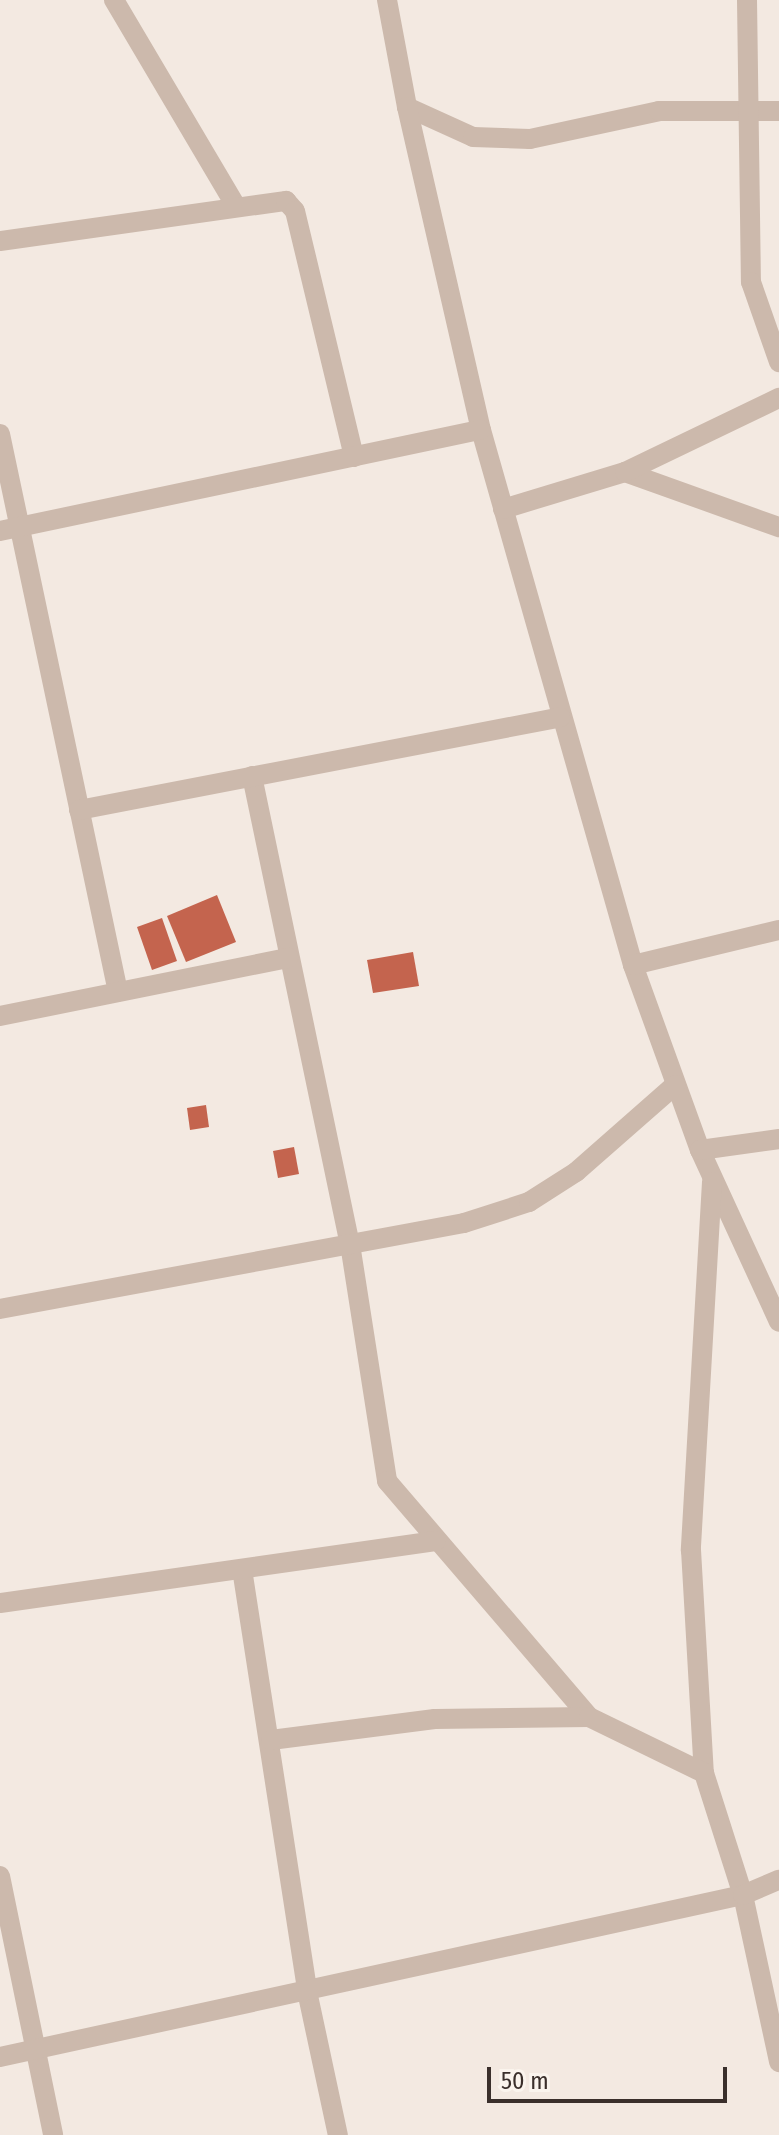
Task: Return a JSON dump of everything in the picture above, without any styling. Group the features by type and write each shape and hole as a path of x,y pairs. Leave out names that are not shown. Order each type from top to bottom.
{"street":[{"path":"114,0 234,203"},
{"path":"387,0 407,107 481,430 560,717 633,965 700,1150 779,1322"},
{"path":"747,0 751,282 779,362"},
{"path":"407,107 473,137 501,141 659,111 779,111"},
{"path":"0,241 234,203 286,201 295,211 354,457"},
{"path":"503,509 625,472 779,398"},
{"path":"8,529 481,430"},
{"path":"0,434 8,529 79,810 118,992"},
{"path":"625,472 779,527"},
{"path":"79,810 560,717"},
{"path":"252,776 350,1244 387,1481 589,1717 704,1773"},
{"path":"633,965 779,930"},
{"path":"0,1016 288,958"},
{"path":"0,1309 350,1244 529,1202 576,1172 675,1085"},
{"path":"700,1150 779,1139"},
{"path":"712,1178 691,1535 704,1773 743,1895 779,2062"},
{"path":"0,1603 436,1541"},
{"path":"242,1569 271,1740 307,1991 338,2135"},
{"path":"271,1740 435,1719 589,1717"},
{"path":"0,1876 53,2135"},
{"path":"0,2057 743,1895 779,1880"}],"building":[{"path":"217,895 236,942 186,962 167,916"},
{"path":"162,918 177,961 152,970 137,927"},
{"path":"413,952 419,986 373,993 367,960"},
{"path":"206,1105 209,1127 190,1130 187,1108"},
{"path":"294,1147 299,1174 278,1178 273,1151"}]}
